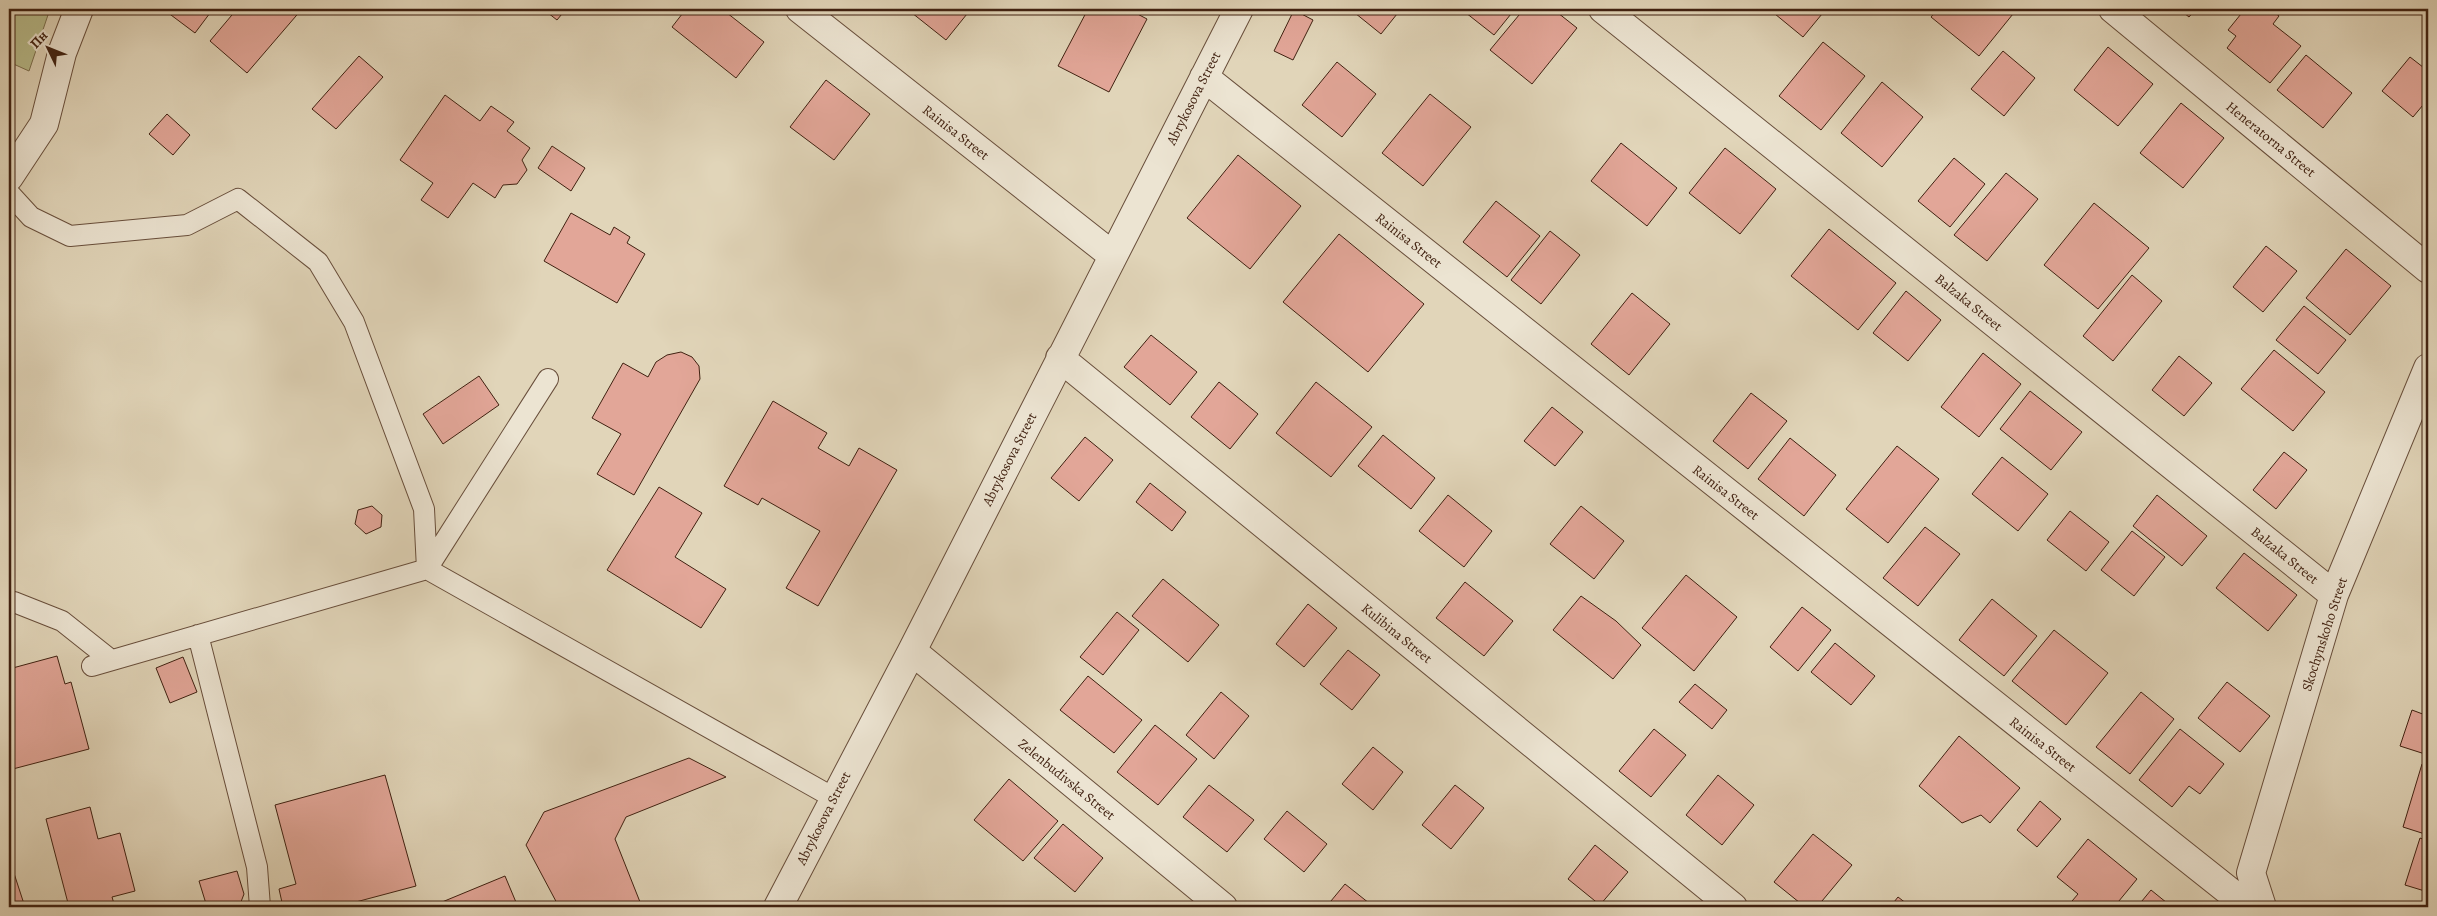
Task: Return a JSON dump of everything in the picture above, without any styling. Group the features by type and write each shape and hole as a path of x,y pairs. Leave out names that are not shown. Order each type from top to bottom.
{"street":[{"path":"9,177 44,124 62,53 79,9"},
{"name":"Rainisa Street","path":"800,9 1112,255"},
{"name":"Abrykosova Street","path":"778,907 912,652 1238,9"},
{"name":"Balzaka Street","path":"1603,9 2334,595"},
{"name":"Heneratorna Street","path":"2113,9 2428,269"},
{"name":"Rainisa Street","path":"1204,77 2249,907"},
{"name":"Kulibina Street","path":"1060,358 1733,907"},
{"name":"Skochynskoho Street","path":"2262,907 2251,873 2334,595 2428,368"},
{"name":"Zelenbudivska Street","path":"912,652 1223,907"}],"lane":[{"path":"9,193 31,217 70,236 187,225 238,199 318,262 354,322 424,509 427,568"},
{"path":"92,666 427,568 548,379"},
{"path":"427,568 834,798"},
{"path":"9,602 14,602 62,620 111,660"},
{"path":"198,635 257,866 260,907"}],"green space":[{"path":"9,9 50,9 29,71 9,62"}],"building":[{"path":"163,9 213,9 195,33"},
{"path":"237,9 302,9 247,73 210,41"},
{"path":"543,9 566,9 557,20"},
{"path":"686,9 722,9 764,42 736,78 672,27"},
{"path":"907,9 971,9 946,40"},
{"path":"1088,9 1128,9 1147,19 1109,92 1058,66"},
{"path":"1350,9 1401,9 1381,34"},
{"path":"1461,9 1515,9 1494,35"},
{"path":"1524,9 1553,9 1577,28 1532,84 1490,50"},
{"path":"1779,9 1816,9 1822,14 1803,37 1775,14"},
{"path":"1938,9 2017,9 1979,56 1931,17"},
{"path":"2179,9 2196,9 2189,17"},
{"path":"2245,9 2270,9 2279,16 2273,24 2301,46 2270,83 2227,48 2236,36 2228,30"},
{"path":"1294,10 1313,20 1293,60 1274,51"},
{"path":"1823,42 1865,76 1821,130 1779,96"},
{"path":"2108,47 2153,84 2118,126 2074,90"},
{"path":"2003,51 2035,78 2004,116 1971,89"},
{"path":"2306,55 2352,93 2323,128 2277,90"},
{"path":"359,56 383,77 336,129 312,109"},
{"path":"2410,57 2428,71 2428,99 2413,117 2382,91"},
{"path":"1337,62 1376,94 1342,137 1302,105"},
{"path":"826,80 870,114 834,160 790,127"},
{"path":"1882,82 1923,117 1882,167 1841,133"},
{"path":"1430,94 1471,127 1423,186 1382,153"},
{"path":"445,95 480,121 491,106 514,122 507,131 530,148 522,160 527,170 517,184 503,185 495,198 473,183 448,218 421,200 433,183 400,160"},
{"path":"2181,103 2224,138 2183,188 2140,153"},
{"path":"167,114 190,135 173,155 149,134"},
{"path":"1621,143 1677,188 1647,226 1591,181"},
{"path":"552,146 585,168 571,191 538,168"},
{"path":"1725,148 1776,189 1740,234 1689,193"},
{"path":"1238,155 1301,206 1250,269 1187,218"},
{"path":"1954,158 1985,184 1950,227 1918,201"},
{"path":"2006,173 2038,199 1987,261 1954,235"},
{"path":"1496,201 1540,236 1507,277 1463,242"},
{"path":"2094,203 2149,248 2098,309 2044,265"},
{"path":"571,213 610,235 614,227 630,237 627,243 645,254 617,303 544,261"},
{"path":"1829,229 1896,283 1858,330 1791,276"},
{"path":"1550,231 1580,255 1541,304 1511,280"},
{"path":"1339,234 1424,304 1368,372 1283,302"},
{"path":"2266,246 2297,271 2263,312 2233,287"},
{"path":"2346,249 2391,286 2350,335 2306,298"},
{"path":"2132,275 2162,301 2113,361 2083,336"},
{"path":"1906,291 1941,320 1908,361 1873,333"},
{"path":"1632,293 1670,324 1629,375 1591,344"},
{"path":"2304,306 2346,340 2318,374 2276,340"},
{"path":"1151,335 1197,372 1170,405 1124,367"},
{"path":"2274,350 2325,392 2293,431 2241,389"},
{"path":"681,352 692,357 699,366 700,379 634,495 597,474 621,434 592,418 623,363 648,377 656,362 667,355"},
{"path":"1983,353 2021,384 1979,437 1941,407"},
{"path":"2179,356 2212,383 2184,416 2152,390"},
{"path":"479,376 499,405 443,444 423,414"},
{"path":"1219,382 1258,414 1230,449 1191,417"},
{"path":"1316,382 1372,427 1331,477 1276,433"},
{"path":"2030,391 2082,432 2051,470 2000,429"},
{"path":"1751,393 1787,421 1748,469 1713,441"},
{"path":"773,401 827,433 818,448 849,466 859,448 897,470 818,606 786,588 820,531 762,498 758,505 724,486"},
{"path":"1552,407 1583,432 1555,466 1524,441"},
{"path":"1383,435 1435,478 1411,509 1358,466"},
{"path":"1085,437 1113,460 1079,501 1051,478"},
{"path":"1790,438 1836,475 1804,516 1758,479"},
{"path":"1897,446 1939,479 1888,543 1846,509"},
{"path":"2284,452 2307,470 2276,509 2253,490"},
{"path":"2002,457 2048,494 2018,531 1972,494"},
{"path":"1150,483 1186,512 1172,531 1136,502"},
{"path":"659,487 702,513 675,557 726,589 701,628 607,570"},
{"path":"1448,495 1492,531 1464,567 1419,531"},
{"path":"2157,495 2207,536 2182,566 2133,526"},
{"path":"372,506 382,515 381,527 366,534 355,524 358,510"},
{"path":"1581,506 1624,541 1594,579 1550,544"},
{"path":"2070,511 2109,542 2086,571 2047,540"},
{"path":"1925,527 1960,554 1918,606 1883,578"},
{"path":"2132,531 2165,557 2134,596 2101,570"},
{"path":"2244,553 2297,595 2268,631 2216,588"},
{"path":"1686,575 1737,617 1694,671 1642,628"},
{"path":"1163,579 1219,625 1188,662 1132,616"},
{"path":"1465,582 1513,621 1484,656 1436,618"},
{"path":"1581,596 1616,621 1641,645 1613,679 1553,630"},
{"path":"1992,599 2037,636 2004,676 1959,640"},
{"path":"1308,604 1337,628 1304,667 1276,644"},
{"path":"1802,607 1831,630 1798,671 1770,647"},
{"path":"1117,612 1139,630 1103,675 1080,657"},
{"path":"2054,630 2108,673 2066,725 2012,681"},
{"path":"1835,643 1875,676 1851,705 1811,672"},
{"path":"1348,650 1380,675 1352,710 1320,684"},
{"path":"57,656 65,684 71,682 89,749 9,770 9,669"},
{"path":"183,657 197,692 170,703 156,668"},
{"path":"1088,676 1142,720 1114,753 1060,710"},
{"path":"2227,682 2270,716 2240,752 2198,718"},
{"path":"1695,684 1727,710 1712,729 1679,702"},
{"path":"1221,692 1249,716 1214,759 1186,735"},
{"path":"2141,692 2174,719 2130,774 2096,747"},
{"path":"2412,710 2428,716 2428,755 2400,746"},
{"path":"1155,725 1197,759 1158,805 1117,772"},
{"path":"1654,729 1686,755 1651,797 1619,771"},
{"path":"2180,729 2224,764 2200,794 2189,786 2172,807 2139,780"},
{"path":"1959,736 2020,788 1990,823 1981,815 1962,823 1919,786"},
{"path":"1373,747 1403,772 1373,810 1342,784"},
{"path":"689,758 726,777 626,817 615,839 642,907 559,907 526,845 544,812"},
{"path":"2422,764 2428,765 2428,835 2403,827"},
{"path":"385,775 416,886 337,907 283,907 279,889 296,884 275,805"},
{"path":"1718,775 1754,805 1722,845 1686,815"},
{"path":"1009,779 1058,821 1023,861 974,820"},
{"path":"1209,785 1254,820 1227,852 1183,817"},
{"path":"1455,785 1484,808 1451,849 1422,825"},
{"path":"2040,801 2061,819 2037,847 2017,830"},
{"path":"90,807 98,839 120,833 135,891 112,897 115,907 69,907 46,819"},
{"path":"1287,811 1327,844 1304,872 1264,839"},
{"path":"1063,824 1103,858 1075,892 1034,858"},
{"path":"1813,834 1852,865 1817,907 1805,907 1774,882"},
{"path":"2420,838 2428,841 2428,892 2405,885"},
{"path":"2088,839 2137,879 2114,907 2067,907 2078,894 2057,877"},
{"path":"1595,845 1628,872 1600,905 1568,879"},
{"path":"9,858 25,907 9,907"},
{"path":"237,871 244,894 239,907 207,907 199,881"},
{"path":"505,876 518,907 430,907"},
{"path":"1345,884 1374,907 1326,907"},
{"path":"2151,890 2172,907 2137,907"},
{"path":"1898,897 1911,907 1890,907"}]}
